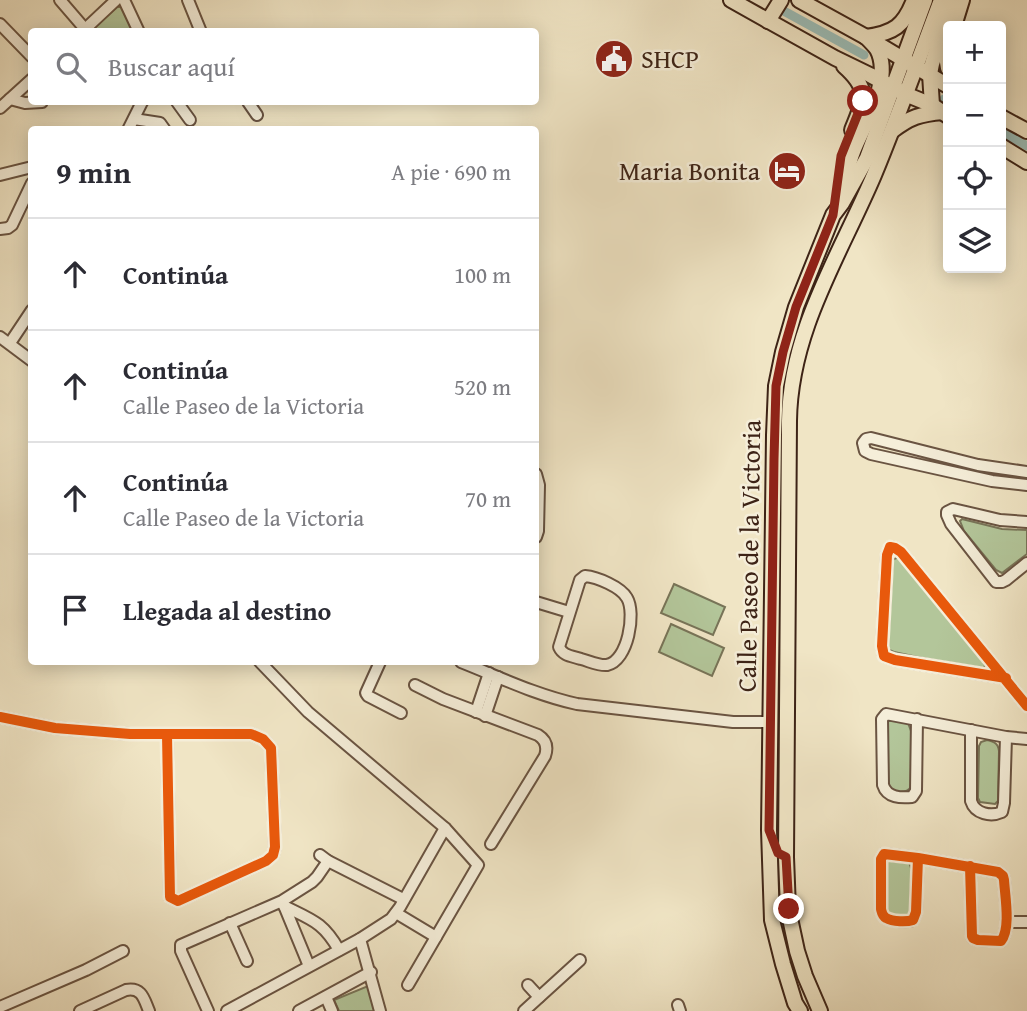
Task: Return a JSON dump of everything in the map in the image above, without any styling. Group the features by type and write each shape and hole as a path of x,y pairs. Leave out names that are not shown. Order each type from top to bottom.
{"main road":[{"path":"731,0 835,58 941,111"},
{"path":"768,21 781,0"},
{"path":"799,0 945,84"},
{"path":"866,37 895,29 907,16 914,0"},
{"name":"Calle Paseo de la Victoria","path":"800,1011 783,964 772,920 769,830 776,386 796,307 837,209 867,158 925,0"},
{"name":"Calle Paseo de la Victoria","path":"820,1011 805,976 791,929 786,857 790,389 797,355 814,306 891,132 893,87 916,67 941,0"},
{"path":"941,111 930,74 952,0"},
{"path":"956,21 962,0"},
{"path":"866,37 877,49 881,67 893,87"},
{"path":"814,306 816,288 837,230 841,156 864,96 859,81 835,58"},
{"path":"891,132 906,120 941,111"},
{"path":"1006,120 1027,131"},
{"path":"1003,147 1027,162"},
{"path":"774,459 781,463 785,488 789,492"},
{"path":"769,830 778,853 786,857"}],"street":[{"path":"60,0 82,28"},
{"path":"86,28 116,0"},
{"path":"124,0 137,28"},
{"path":"188,0 197,28"},
{"path":"0,24 28,53"},
{"path":"0,108 28,83"},
{"path":"10,99 28,103"},
{"path":"141,105 132,125 160,123 162,126"},
{"path":"179,105 190,120"},
{"path":"250,105 257,115"},
{"path":"0,175 28,168"},
{"path":"0,229 12,225 28,191"},
{"path":"10,343 28,316"},
{"path":"0,337 28,358"},
{"path":"1027,472 978,465 871,438 863,443 867,452 902,461 992,481 1027,485"},
{"path":"902,461 905,446"},
{"path":"1027,522 1000,520 953,509 947,512 951,524 996,582 1006,580 1027,563"},
{"path":"1006,678 884,656 881,646 889,549 893,547 901,552 1006,678 1027,706"},
{"path":"585,576 594,577 615,587 626,596 630,620 626,644 617,659 609,665 598,664 566,655 560,650 569,612 580,580 585,576"},
{"path":"539,603 569,612"},
{"path":"263,665 308,712 445,828 478,865 408,985"},
{"path":"379,665 366,693 401,713"},
{"path":"469,665 532,692 577,704 730,721 771,722"},
{"path":"480,714 494,675"},
{"path":"415,685 443,699 538,735 544,740 547,748 545,756 491,844"},
{"path":"917,719 916,791 912,797 891,795 884,790 883,785 884,715 888,714 917,719 1006,737 1027,739"},
{"path":"0,717 55,728 130,734 251,734 263,739 271,748 275,847 273,855 266,861 178,901 170,897 167,735"},
{"path":"971,730 971,801 978,812 1002,812 1006,737"},
{"path":"227,1011 360,939 391,919 445,828"},
{"path":"918,858 916,912 913,920 908,922 886,919 882,913 881,859 884,854 918,858 970,866 998,872 1004,880 1006,922 1005,936 1001,941 974,938 971,929 970,866"},
{"path":"208,1011 180,948 183,942 283,904 317,877 324,858 403,899"},
{"path":"283,904 321,926 329,933 339,950"},
{"path":"283,904 309,965"},
{"path":"396,913 436,937"},
{"path":"1006,922 1027,922"},
{"path":"230,923 247,961"},
{"path":"360,939 380,1011"},
{"path":"0,1007 86,970 122,951"},
{"path":"524,1011 580,960"},
{"path":"299,1011 371,972"},
{"path":"528,985 539,997"},
{"path":"80,1011 134,989 141,994 149,1011"},
{"path":"326,997 332,1011"}],"green space":[{"path":"117,7 122,7 132,28 93,28"},
{"path":"962,519 1002,529 1027,530 1027,554 1002,573 996,570 964,531 960,521"},
{"path":"899,557 980,657 985,665 983,671 887,649 891,562"},
{"path":"674,584 725,607 713,635 661,613"},
{"path":"671,624 724,648 712,676 659,652"},
{"path":"894,720 908,723 911,731 911,787 903,791 888,788 886,724"},
{"path":"987,740 995,743 999,751 998,801 995,804 980,802 978,798 979,746"},
{"path":"887,859 909,862 913,874 910,919 887,913 884,901 884,862"},
{"path":"368,986 375,1011 339,1011 334,1000"}],"waterway":[{"path":"782,10 864,55"},
{"path":"1006,134 1027,146"}],"cycle path":[{"path":"1006,678 895,660 884,656 882,646 887,555 890,547 901,552 1027,706"},
{"path":"0,717 55,728 130,734 251,734 263,739 271,748 275,847 273,855 266,861 178,901 170,897 167,735"},
{"path":"918,858 916,912 913,920 896,921 884,916 881,909 881,859 884,854 918,858 998,872 1004,880 1007,912 1006,929 1001,941 978,940 972,936 970,866"}],"place":[{"name":"SHCP","path":"614,59"},
{"name":"Maria Bonita","path":"787,171"}],"route":[{"path":"789,909 786,857 778,853 769,830 776,386 796,307 833,215 841,156 863,101"}]}
